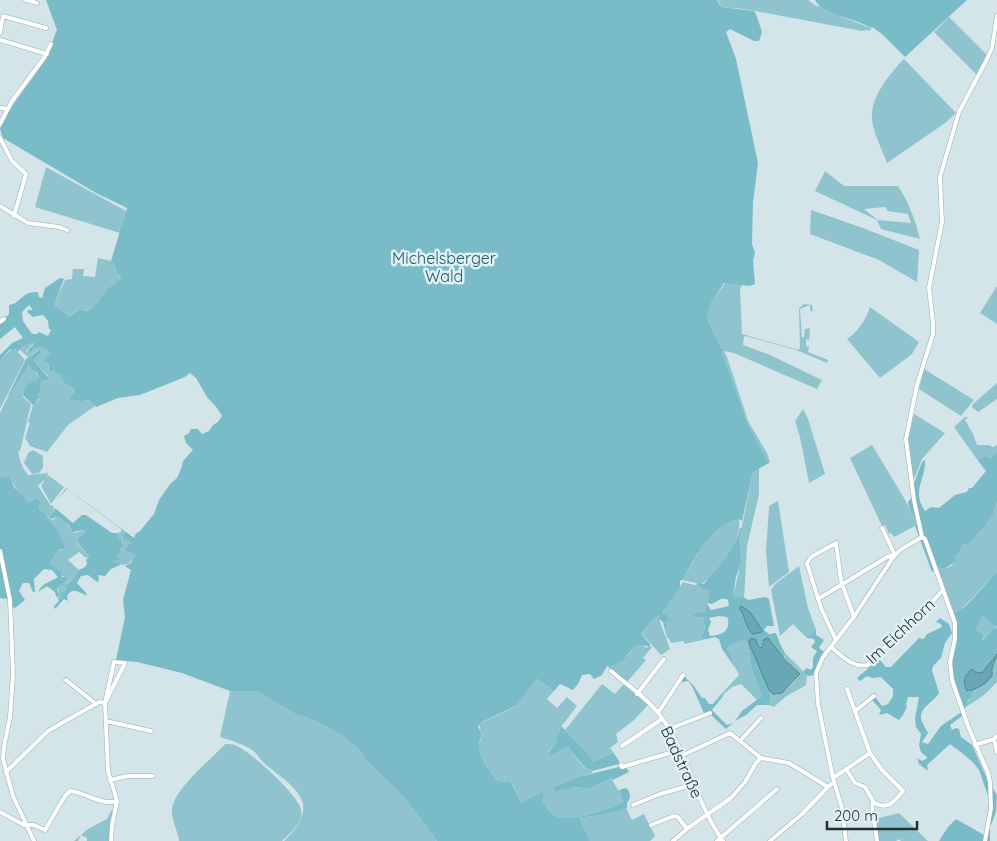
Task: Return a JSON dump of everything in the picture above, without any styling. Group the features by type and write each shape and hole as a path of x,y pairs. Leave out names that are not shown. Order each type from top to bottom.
{"street":[{"path":"26,0 37,3"},
{"path":"0,33 3,16 46,28"},
{"path":"985,841 991,808 991,789 988,773 975,745 951,676 950,662 955,639 955,627 925,539 922,537 914,500 906,439 917,385 933,334 929,288 943,214 940,178 959,112 992,48 997,16"},
{"path":"0,40 46,54"},
{"path":"0,124 51,44"},
{"path":"0,108 8,109"},
{"path":"0,138 7,153 26,174 14,216"},
{"path":"0,206 28,223 59,227 67,230"},
{"path":"882,528 895,555"},
{"path":"846,841 842,808 834,780 817,699 816,673 820,660 854,617 895,555 922,537"},
{"path":"836,640 824,617 808,561 833,544 837,544 842,584 854,617"},
{"path":"0,551 10,600 13,674 10,717 3,754 13,796 34,841"},
{"path":"818,599 886,557 895,555"},
{"name":"Im Eichhorn","path":"830,647 853,664 868,665 897,634 914,622 942,590"},
{"path":"637,694 664,659"},
{"path":"105,703 125,663 114,662 105,703 110,780 117,801 111,841"},
{"name":"Badstraße","path":"611,671 658,713 662,719 683,755 706,814 720,840"},
{"path":"658,713 683,676"},
{"path":"66,680 96,704"},
{"path":"848,689 870,753 882,770 903,791 891,804 885,806 873,802"},
{"path":"855,712 874,696"},
{"path":"0,772 6,770 48,731 96,704 105,703"},
{"path":"668,729 710,713"},
{"path":"740,742 761,718"},
{"path":"622,746 662,719"},
{"path":"106,721 151,731"},
{"path":"683,755 730,734 761,758 789,763 828,787"},
{"path":"975,745 995,738 997,752"},
{"path":"621,765 622,767 680,750"},
{"path":"770,841 802,814 846,769 870,753"},
{"path":"673,841 736,793 761,758"},
{"path":"846,769 855,783 865,787 873,802 872,807 877,841"},
{"path":"110,780 128,776 152,776"},
{"path":"632,805 660,794 695,784"},
{"path":"720,840 777,789"},
{"path":"0,812 26,825 34,825 45,830 65,796 70,791 97,799 117,801"},
{"path":"651,825 674,816 678,817 687,829"}],"shaded area":[{"path":"718,0 808,0 816,6 822,6 842,17 871,28 870,31 862,31 744,9 721,7"},
{"path":"949,17 987,55 977,75 934,32"},
{"path":"904,59 956,113 945,123 887,163 874,130 872,112 874,103 886,80"},
{"path":"46,167 126,211 120,233 35,207"},
{"path":"825,171 844,186 898,186 911,211 920,239 881,229 877,220 815,191","holes":["885,207 888,211 908,214 911,223 878,220 864,209"]},
{"path":"811,210 919,250 917,282 879,260 810,234"},
{"path":"98,258 111,261 121,279 119,283 96,306 85,311 80,309 68,317 54,305 65,280 72,279 73,269 84,269 83,276 95,277"},
{"path":"726,282 742,285 740,289 742,334 798,350 800,348 799,308 804,304 812,305 813,312 810,310 810,305 800,309 802,338 804,337 805,329 810,328 809,340 806,339 806,346 809,347 808,352 828,360 827,363 799,351 744,337 743,345 770,355 822,380 817,389 734,353 724,351 748,421 767,453 769,463 747,422 722,350 707,318 712,301"},
{"path":"997,286 997,324 980,313"},
{"path":"870,307 919,342 912,354 880,378 847,339 861,325"},
{"path":"32,341 34,343 26,351 41,347 50,352 51,355 46,362 48,363 48,369 61,373 65,384 74,389 69,397 70,400 82,402 88,399 95,406 68,425 47,452 30,446 25,438 33,405 39,399 37,395 41,390 40,385 43,380 48,380 49,377 33,360 41,351 38,350 28,357 20,350"},
{"path":"11,349 15,349 25,360 0,409 0,361"},
{"path":"27,367 32,368 39,377 28,384 23,397 31,404 20,451 18,451 20,461 28,475 48,473 46,478 48,475 64,487 51,504 41,486 45,479 38,486 51,506 53,505 54,510 49,518 52,520 58,517 67,523 71,531 75,533 84,530 86,532 78,538 77,543 89,556 86,558 79,552 68,560 79,570 74,578 66,584 65,593 63,593 61,598 56,596 59,594 58,588 61,583 66,581 64,576 61,577 62,574 50,563 58,550 62,550 65,546 59,532 46,514 39,509 40,505 33,499 29,502 23,497 11,478 0,478 0,413"},
{"path":"924,369 974,400 961,416 919,389"},
{"path":"997,383 997,399 978,412 972,407 973,404"},
{"path":"803,409 808,419 825,474 809,483 795,421"},
{"path":"914,414 945,433 922,459 915,477 913,477 908,438"},
{"path":"965,417 968,417 965,420 977,445 993,447 997,445 997,453 991,458 988,456 979,461 986,472 954,427"},
{"path":"872,445 916,522 915,526 894,537 891,533 889,534 885,525 882,526 850,458"},
{"path":"33,450 43,456 43,468 39,473 32,474 24,463 28,453"},
{"path":"759,467 759,494 747,546 744,598 733,596 739,571 739,541 753,472"},
{"path":"66,488 126,532 122,537 129,540 131,544 126,548 126,551 135,555 131,562 125,565 110,563 118,555 120,549 124,547 117,533 121,532 121,529 67,489 57,500"},
{"path":"778,501 789,572 769,587 766,551 769,506"},
{"path":"997,502 997,572 963,608 954,613 936,568 944,569 951,566 956,560 954,557 963,545 970,543 993,516"},
{"path":"739,519 739,528 734,544 707,580 701,584 682,580 711,535 724,524"},
{"path":"799,566 808,608 816,630 807,638 793,624 780,636 771,590 775,584"},
{"path":"683,582 702,587 710,592 706,611 695,614 694,617 705,617 703,620 705,630 701,636 707,639 684,644 684,641 671,643 669,638 667,638 665,630 667,628 664,622 665,620 675,620 668,619 662,613"},
{"path":"741,606 750,612 762,632 753,634 750,631 739,608"},
{"path":"660,614 659,619 670,649 661,655 642,634 648,624"},
{"path":"983,616 997,628 993,629 981,641 983,637 976,630"},
{"path":"751,638 756,640 761,648 763,640 768,638 785,660 800,674 782,693 773,694 769,690 750,645 749,641"},
{"path":"739,640 744,640 747,643 752,670 762,696 757,700 741,684 732,687 712,704 739,675 727,650 730,645"},
{"path":"642,645 647,648 652,647 643,658 646,660 627,682 607,666 611,667 629,654 634,647"},
{"path":"786,654 807,675 806,685 785,697 774,707 769,705 771,693 776,694 784,691 800,675 783,657"},
{"path":"997,654 991,677 980,687 967,691 964,681 968,673 973,669 975,672 982,673"},
{"path":"997,660 997,682 984,695 963,709 962,707 967,705 973,693 991,676 992,668"},
{"path":"537,679 554,691 547,699 557,708 567,697 577,706 560,728 558,741 548,752 551,756 568,747 585,769 589,768 592,771 592,773 574,778 554,787 554,790 575,787 590,789 611,778 618,790 621,790 623,802 601,811 581,816 572,818 558,817 551,812 542,800 521,803 511,782 498,781 491,773 480,754 478,746 482,737 479,724 515,707"},
{"path":"602,684 615,694 625,685 648,705 634,720 616,734 618,742 610,748 613,752 594,762 565,730"},
{"path":"230,691 256,691 297,715 314,720 346,739 403,796 437,841 284,841 302,815 303,804 301,798 292,786 263,762 254,751 241,744 220,737"},
{"path":"225,744 237,746 253,757 283,784 297,802 301,809 300,818 296,827 282,841 179,841 172,814 177,796 192,777"},
{"path":"626,808 632,820 644,814 655,836 650,841 590,841 579,818 607,814"},
{"path":"114,810 110,841 87,841 87,838 81,835 107,819 111,811"},
{"path":"899,813 928,841 901,841 899,839 896,841 879,841 875,819"}],"green space":[{"name":"Michelsberger Wald","path":"46,0 717,0 721,7 754,11 756,14 762,32 759,41 754,41 730,29 726,32 736,59 758,163 753,202 752,244 755,253 753,261 755,284 750,286 724,283 712,301 707,318 722,350 747,422 769,463 753,472 742,521 739,519 717,529 700,549 680,581 680,587 662,613 666,614 668,619 676,620 665,621 667,629 665,630 659,615 649,623 642,633 650,647 642,645 634,647 623,660 611,667 607,666 602,675 594,679 590,674 582,675 573,690 560,684 554,691 537,679 516,706 482,722 478,726 481,736 479,750 486,765 498,781 511,782 521,803 542,792 544,794 542,800 553,814 558,817 572,818 617,805 623,802 620,793 621,789 626,788 629,791 630,798 627,808 607,814 579,818 590,841 437,841 403,796 366,760 355,746 336,732 314,720 297,715 256,691 230,691 182,673 137,662 116,660 125,617 123,600 131,570 125,566 131,563 135,555 126,551 126,548 131,543 123,539 123,535 126,532 134,538 136,533 154,514 159,500 170,484 177,478 183,461 193,450 186,443 184,436 191,429 198,429 202,434 209,431 222,416 207,397 196,378 190,373 185,377 140,395 118,398 96,407 88,399 82,402 70,400 69,397 74,392 74,389 65,384 61,374 49,370 48,363 44,361 46,357 51,355 50,352 41,347 30,352 27,351 34,344 33,342 23,346 18,352 15,349 10,349 0,361 0,355 12,343 23,338 15,327 0,339 0,324 6,320 9,314 9,305 32,292 38,292 39,297 42,298 45,288 60,278 64,279 54,305 69,317 80,309 85,311 94,307 108,289 121,278 111,261 127,208 96,193 3,138 0,129 10,110 47,56 57,30","holes":["29,305 33,310 28,310 27,312 33,317 43,315 48,321 49,329 51,330 48,336 39,332 32,334 23,321 22,312"]},
{"path":"815,0 967,0 905,57 882,34 872,27 824,9"},
{"path":"39,350 41,353 33,360 49,378 48,380 43,380 40,385 41,390 37,395 39,397 34,406 23,395 27,384 37,380 39,377 28,366 7,398 26,359"},
{"path":"997,453 997,502 993,516 970,543 963,545 954,557 956,561 944,569 938,567 932,572 908,502 911,498 913,501 913,486 922,462 925,460 919,497 925,511 931,507 939,508 955,495 967,492 969,488 972,488 986,471 978,460 987,456 991,458"},
{"path":"0,478 11,478 14,487 27,501 39,500 39,509 46,514 59,532 65,546 63,549 58,550 50,563 62,573 61,577 67,577 66,581 57,589 58,596 47,586 38,592 45,584 58,577 52,570 44,569 34,579 35,592 33,592 29,583 23,583 19,591 25,600 15,608 12,607 8,599 0,598"},
{"path":"55,508 73,523 82,515 86,515 112,533 117,533 124,547 120,549 120,554 117,556 119,560 110,562 119,563 120,565 111,569 105,576 98,575 99,580 97,582 88,575 81,576 77,583 87,594 71,591 67,596 68,601 64,599 55,609 54,606 59,601 58,598 61,598 62,593 65,592 66,585 79,570 85,567 89,556 77,542 78,538 86,532 84,530 72,532 68,524 58,517 50,519 49,516"},
{"path":"740,528 742,528 739,541 741,562 733,596 748,600 766,597 769,599 774,626 767,626 764,630 769,634 776,633 786,655 783,657 768,638 762,641 763,646 761,648 757,642 749,642 771,693 769,705 757,705 746,715 735,721 742,711 762,696 752,670 747,643 744,640 739,641 727,649 736,669 722,649 719,639 715,637 707,639 701,637 705,629 703,620 705,617 694,617 693,615 705,612 707,604 711,610 729,606 726,599 721,599 711,604 708,603 709,591 696,585 697,583 704,584 727,556","holes":["727,617 728,627 726,630 721,634 710,636 708,630 711,622 709,618"]},
{"path":"997,572 997,627 983,616 976,630 983,635 982,641 993,629 997,628 997,654 982,673 975,672 974,669 967,673 965,688 969,692 977,688 968,700 967,705 963,707 952,672 956,620 954,613 965,607"},
{"path":"940,618 949,624 952,633 945,643 941,658 933,666 932,670 939,693 925,707 921,714 928,733 922,742 928,744 941,726 962,713 962,716 950,725 952,730 959,729 961,737 972,745 988,781 997,795 996,812 991,825 987,821 989,799 979,770 966,756 950,744 927,765 928,771 919,764 917,758 922,761 927,757 921,752 919,745 921,734 916,727 915,718 919,697 908,697 907,707 899,720 887,713 879,715 881,710 872,700 875,697 882,706 888,704 893,696 893,689 881,677 872,678 867,676 860,681 857,678 879,659 886,667 891,667 919,638 924,639 927,634 942,627 941,624 936,622"},
{"path":"816,630 816,635 824,640 819,648 824,652 815,675 808,676 803,672 806,668 811,670 813,667 813,658 817,651 811,647 815,642 814,639 807,638"},
{"path":"684,676 709,704 713,704 724,695 712,710 727,725 733,723 726,729 708,712 704,713 692,686 688,681 681,681"},
{"path":"561,726 586,751 594,762 613,752 619,764 592,771 589,768 586,769 568,747 551,756 548,753 556,743"},
{"path":"619,767 621,769 626,767 629,772 613,780 611,778 590,789 575,787 554,790 554,787 574,778"},
{"path":"956,819 984,835 987,834 990,826 990,841 939,841"}]}
